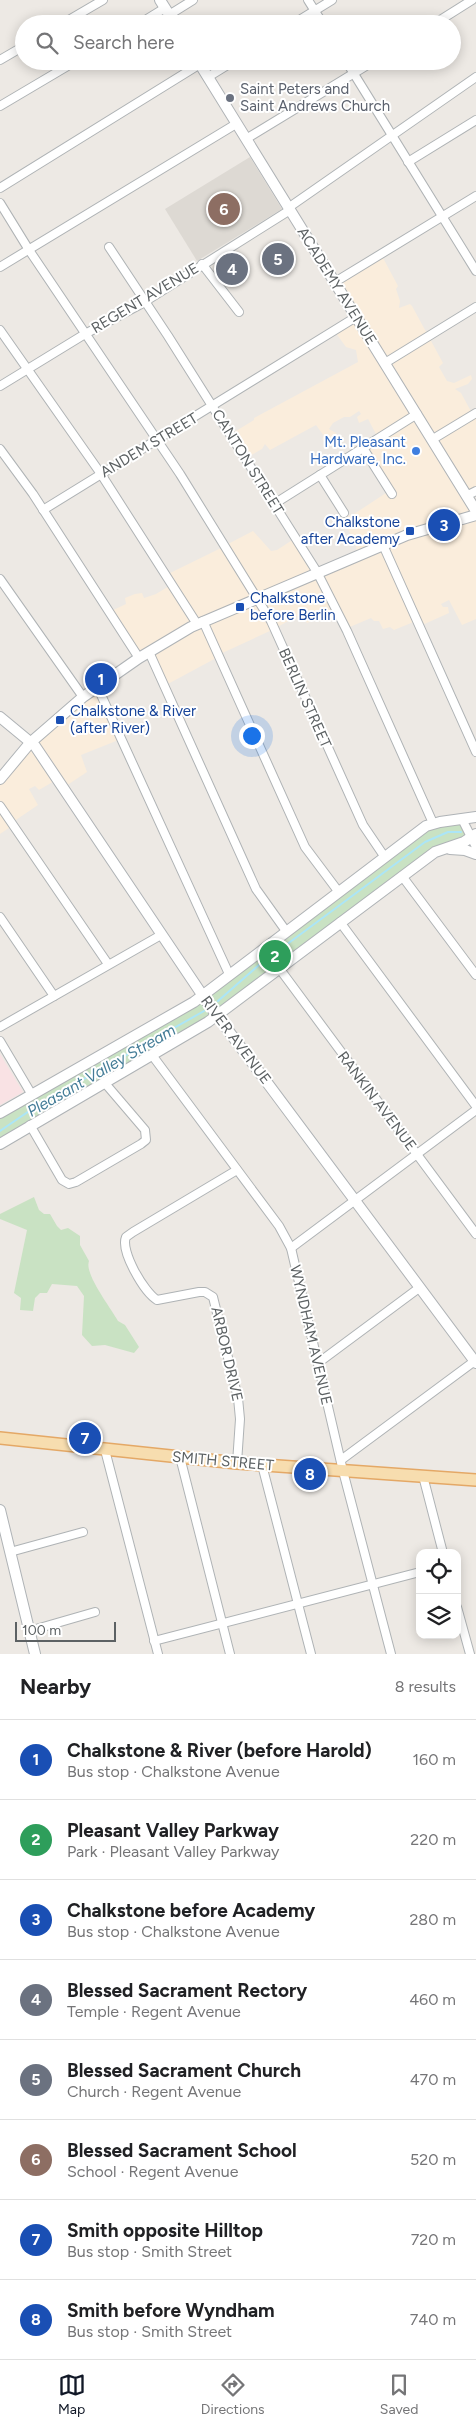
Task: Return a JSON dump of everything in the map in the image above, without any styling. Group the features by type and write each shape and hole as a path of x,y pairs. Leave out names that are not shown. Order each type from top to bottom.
{"main road":[{"name":"SMITH STREET","path":"0,1438 237,1463 262,1465 342,1465 423,1476 476,1480"}],"street":[{"path":"77,15 103,0"},
{"path":"167,12 193,0"},
{"path":"308,0 317,15"},
{"path":"306,15 332,0"},
{"path":"448,15 472,0"},
{"path":"0,60 15,51"},
{"path":"0,106 61,70"},
{"path":"0,188 188,70"},
{"name":"ACADEMY AVENUE","path":"203,70 417,414 476,513"},
{"path":"208,78 220,70"},
{"path":"352,70 476,271"},
{"path":"246,139 360,70"},
{"name":"REGENT AVENUE","path":"0,386 85,334 144,301 289,209 391,134 476,77"},
{"path":"408,162 476,120"},
{"path":"0,267 236,124"},
{"path":"335,282 476,196"},
{"name":"BERLIN STREET","path":"0,203 28,250 158,440 257,598 271,622 363,825 384,856"},
{"name":"CANTON STREET","path":"109,247 317,572 346,631 433,823"},
{"path":"202,264 238,312"},
{"path":"385,363 476,306"},
{"name":"ANDEM STREET","path":"43,510 356,317"},
{"path":"0,330 101,474 200,622 305,847 338,891"},
{"path":"274,504 417,414"},
{"path":"432,439 476,414"},
{"path":"363,448 392,494"},
{"path":"0,449 43,510 139,658"},
{"path":"320,475 344,514"},
{"path":"466,496 476,491"},
{"path":"0,779 30,743 97,686 139,658 200,622 425,528 476,513"},
{"path":"382,545 476,752"},
{"path":"0,579 83,697"},
{"path":"150,652 256,889 286,931"},
{"path":"97,686 229,974"},
{"name":"RIVER AVENUE","path":"0,717 35,746 203,995 419,1288 476,1361"},
{"path":"0,806 108,964"},
{"path":"0,1113 203,995 384,856 433,823 476,817"},
{"path":"0,1144 218,1015 340,922 441,849 475,840 462,819"},
{"path":"441,849 458,849 476,854"},
{"path":"402,876 476,975"},
{"path":"0,917 54,996"},
{"path":"340,922 476,1106"},
{"path":"0,1027 161,935"},
{"name":"RANKIN AVENUE","path":"279,968 476,1234"},
{"path":"0,1041 32,1095"},
{"name":"WYNDHAM AVENUE","path":"152,1054 280,1226 291,1248 342,1465 391,1654"},
{"path":"30,1125 62,1180 69,1184 76,1182 146,1140 145,1130 104,1082"},
{"path":"291,1248 476,1110"},
{"name":"ARBOR DRIVE","path":"237,1170 133,1232 126,1237 124,1246 148,1293 157,1300 199,1292 205,1292 213,1298 238,1398 240,1419 237,1463"},
{"path":"318,1363 419,1288"},
{"path":"342,1465 476,1361"},
{"path":"104,1450 158,1654"},
{"path":"180,1457 230,1654"},
{"path":"262,1465 311,1654"},
{"path":"423,1476 442,1549"},
{"path":"0,1510 35,1654"},
{"path":"10,1552 83,1532"},
{"path":"154,1641 416,1573"},
{"path":"29,1631 95,1612"},
{"path":"461,1621 470,1654"}],"shaded area":[{"path":"250,157 282,209 197,261 165,209"},
{"path":"382,256 398,286 396,289 400,301 399,308 410,304 412,306 443,363 439,367 447,381 454,383 471,375 472,379 468,384 455,389 461,393 473,415 476,414 476,491 471,494 476,512 476,619 462,625 449,600 441,604 443,607 448,607 449,613 420,626 416,621 394,630 390,627 383,629 379,621 374,621 371,618 345,629 336,611 307,623 301,614 272,630 218,655 218,657 166,685 149,653 137,657 109,612 126,604 125,598 142,593 144,598 156,594 171,585 166,575 219,549 226,549 226,545 253,531 271,551 277,550 294,539 316,571 357,553 355,541 341,518 343,514 351,516 389,491 364,449 378,438 368,419 359,423 357,417 361,414 359,411 350,417 344,417 333,423 329,429 336,433 337,438 326,444 322,439 324,436 316,425 270,450 265,444 262,449 246,458 231,434 254,420 254,418 358,362 356,350 346,347 335,332 355,319 336,284"},
{"path":"96,686 121,739 81,755 87,772 63,788 56,780 39,790 35,786 29,789 38,805 13,822 12,826 0,834 0,775"},
{"path":"0,1054 23,1092 0,1105"}],"green space":[{"path":"462,819 472,838 443,845 218,1015 0,1138 0,1111 203,995 433,823"},
{"path":"34,1197 39,1210 44,1214 50,1214 61,1230 68,1228 80,1236 80,1245 89,1261 90,1274 94,1282 118,1321 125,1325 139,1347 134,1353 105,1345 92,1346 82,1335 84,1296 77,1286 52,1284 47,1293 40,1293 35,1298 33,1311 20,1310 21,1298 14,1293 27,1230 0,1219 0,1214"}],"waterway":[{"name":"Pleasant Valley Stream","path":"218,1001 259,965 425,842 448,832 461,832"},
{"name":"Pleasant Valley Stream","path":"0,1131 38,1105 204,1011"}],"place":[{"name":"Saint Peters and Saint Andrews Church","path":"230,98"},
{"name":"Blessed Sacrament School","path":"224,209"},
{"name":"Blessed Sacrament Church","path":"278,259"},
{"name":"Blessed Sacrament Rectory","path":"232,269"},
{"name":"Mt. Pleasant Hardware, Inc.","path":"416,451"},
{"name":"Chalkstone before Academy","path":"444,525"},
{"name":"Chalkstone after Academy","path":"410,531"},
{"name":"Chalkstone before Berlin","path":"240,607"},
{"name":"Chalkstone & River (before Harold)","path":"101,679"},
{"name":"Chalkstone & River (after River)","path":"60,720"},
{"name":"Pleasant Valley Parkway","path":"275,956"},
{"name":"Smith opposite Hilltop","path":"85,1438"},
{"name":"Smith before Wyndham","path":"310,1474"}]}
